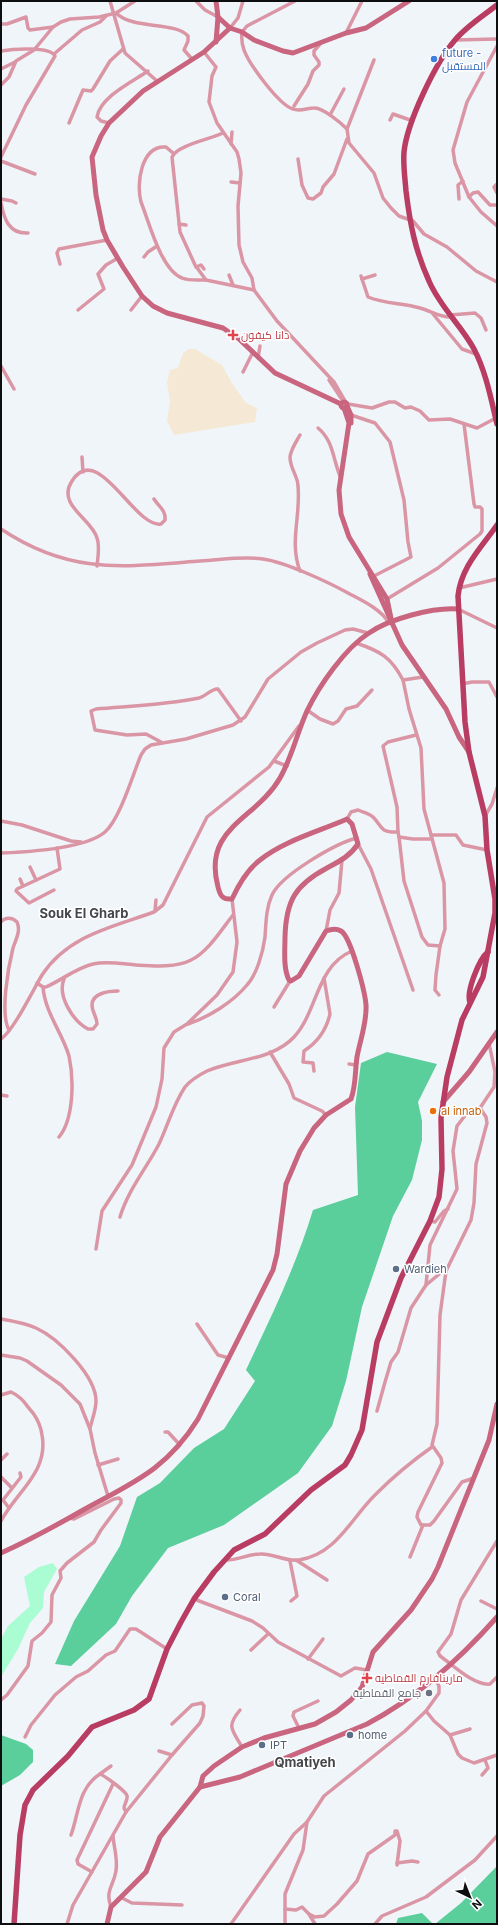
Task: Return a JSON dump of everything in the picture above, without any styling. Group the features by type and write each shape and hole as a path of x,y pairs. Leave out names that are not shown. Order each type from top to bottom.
{"main road":[{"path":"496,421 488,385 476,354 429,282 415,248 409,219 404,160 405,145 413,121 426,88 443,57 455,40 497,5"},
{"path":"14,1924 20,1835 25,1805 33,1790 68,1756 92,1727 134,1710 146,1702 152,1694 168,1649 194,1599 223,1560 238,1547 265,1534 311,1490 344,1465 351,1455 364,1421 377,1342 401,1278 430,1221 439,1197 442,1183 440,1131 443,1102 455,1044 462,1020 482,979 496,905 487,850 485,816 469,752 462,684 458,588 460,580 469,563 497,525"},
{"path":"470,1002 468,993 483,956 488,952"},
{"path":"475,976 482,979"}],"street":[{"path":"110,1 123,49 126,54 148,71 157,81"},
{"path":"1,24 7,24 26,17 28,28 30,30 54,27 70,19 114,14 135,1"},
{"path":"196,1 205,10 218,17 230,28 242,32 254,40 291,53 346,33 366,28 409,1"},
{"path":"216,1 218,17 216,42"},
{"path":"243,1 238,18 216,42 204,52 157,81 129,104 109,123 97,143 92,156 101,224 107,240 142,296 153,306 167,313 223,328 253,352 275,373 345,404 372,408 389,402 395,402 405,408 411,406 420,411 430,420 450,419 476,428 496,421"},
{"path":"295,1 282,9 253,22 242,32 242,45 248,58 265,83 284,103 294,110 316,108 330,115 347,129"},
{"path":"346,33 362,1"},
{"path":"114,14 135,22 185,33 188,38 184,50 192,59"},
{"path":"1,157 27,102 54,58 54,54 82,30 100,22 106,16"},
{"path":"1,69 34,50 54,27"},
{"path":"455,40 497,39"},
{"path":"294,106 308,84 313,71 319,65 319,62 314,55 314,51 321,43"},
{"path":"497,46 467,102 456,140 454,157 469,197 481,212 497,226"},
{"path":"1,50 16,48 54,54"},
{"path":"69,123 83,90 91,91 93,89 110,62 123,49"},
{"path":"204,52 216,67 212,76 210,102 214,116 223,133 239,155 241,173 238,206 239,245 243,262 252,278 254,290 277,321 339,389 351,415 350,432 346,442"},
{"path":"298,160 304,193 308,198 313,199 321,193 323,187 334,174 347,139 347,129 374,60"},
{"path":"1,85 8,80 16,61"},
{"path":"109,123 101,121 97,117 102,104 148,71"},
{"path":"330,115 344,89"},
{"path":"390,120 393,114 397,114 413,121"},
{"path":"231,144 232,132"},
{"path":"173,153 181,148 223,133"},
{"path":"347,139 354,150 374,173 385,201 399,216 413,221 424,234 447,247 476,271 497,282"},
{"path":"173,153 166,147 156,148 147,156 142,170 139,196 162,258 180,278 206,280 254,290"},
{"path":"173,153 172,172 180,232 196,267 206,280"},
{"path":"1,161 35,174"},
{"path":"459,199 458,185 462,181"},
{"path":"231,182 240,183"},
{"path":"497,184 494,187 497,193"},
{"path":"469,197 473,193 478,192 490,205 497,205"},
{"path":"1,199 16,203"},
{"path":"1,203 5,218 10,227 16,232 28,233"},
{"path":"180,224 186,225"},
{"path":"60,264 57,253 59,249 107,240"},
{"path":"144,257 148,252 157,246"},
{"path":"78,310 104,289 98,274 106,264 118,258"},
{"path":"196,267 201,265 204,269"},
{"path":"230,275 233,285"},
{"path":"375,275 362,277 368,297 380,301 420,308 432,314 450,316 475,313 481,318 486,330"},
{"path":"131,310 142,296"},
{"path":"432,314 462,349 476,354"},
{"path":"258,358 260,346"},
{"path":"243,372 253,352"},
{"path":"1,366 14,389"},
{"path":"345,404 348,420 340,477 339,497 342,522 369,571 402,645 446,709 459,737 469,752"},
{"path":"351,415 375,423 389,439 405,503 411,557 374,576"},
{"path":"387,599 438,568 480,534 482,530 482,509 480,507 475,507 474,504 464,424"},
{"path":"318,428 325,434 331,445 340,477"},
{"path":"300,435 292,450 290,459 292,472 298,484 294,546 300,571"},
{"path":"82,457 84,472"},
{"path":"97,566 97,536 73,507 69,494 71,482 77,474 92,471 101,475 142,517 153,523 161,524 165,520 165,514 160,505 154,499"},
{"path":"1,529 24,544 49,554 97,566 139,566 244,558 266,559 336,586 368,604 391,623"},
{"path":"369,571 374,576 387,599 391,623"},
{"path":"458,588 497,579"},
{"path":"232,900 226,900 221,896 214,868 218,848 235,824 272,790 287,766 307,710 322,686 356,643 368,633 423,612 458,609 497,628"},
{"path":"1,853 57,848 83,842 100,835 108,829 123,802 142,751 151,745 161,742 173,741 234,725 245,717 268,679 301,652 344,630 354,629 368,633"},
{"path":"356,643 380,652 388,657 403,680 416,735 421,748 424,809 444,883 445,929 440,946 436,975 435,990 438,995"},
{"path":"403,680 423,677"},
{"path":"462,684 472,682 489,682 497,697"},
{"path":"161,742 146,734 127,735 95,730 91,711 96,709 152,704 201,697 215,689 218,689 240,721"},
{"path":"307,710 320,719 333,724 338,721 346,709 356,706 372,690"},
{"path":"1,1038 9,1030 37,983 57,956 86,935 154,912 168,899 207,817 274,761 303,720"},
{"path":"416,735 388,742 382,749 397,807 404,881 422,938 428,945 440,946"},
{"path":"274,761 287,766"},
{"path":"485,816 492,804 497,788"},
{"path":"187,1024 217,995 233,972 237,942 232,900 249,871 260,860 296,840 347,819 351,812 358,810 373,817 381,829 390,833 413,839 456,835 463,846 487,850"},
{"path":"347,819 352,824 358,844 371,869 412,990"},
{"path":"1,821 22,825 71,841 83,842"},
{"path":"96,1249 102,1211 132,1165 156,1107 162,1079 164,1048 174,1032 214,1011 248,984 260,958 265,937 268,908 272,894 278,886 290,875 328,850 340,843 357,838"},
{"path":"290,981 286,974 284,953 288,906 295,894 310,878 342,860 349,855 358,844"},
{"path":"54,890 30,904 16,891 23,886 60,869 57,848"},
{"path":"274,1006 290,981 296,980 299,976 326,931 330,910 339,893 342,860"},
{"path":"30,867 36,880"},
{"path":"20,879 23,886"},
{"path":"154,912 156,900"},
{"path":"43,987 93,964 148,965 178,964 190,961 200,954 233,915"},
{"path":"1,922 5,919 12,918 17,922 19,929 13,948 3,997 3,1025 9,1030"},
{"path":"1,1554 69,1518 152,1471 180,1445 198,1419 273,1270 277,1254 286,1184 307,1138 326,1115 351,1099 365,1020 366,1004 348,940 340,931 336,929 326,931"},
{"path":"120,1217 126,1200 158,1146 176,1103 189,1082 206,1072 270,1052 287,1043 294,1037 309,1014 324,977 336,960 352,951"},
{"path":"314,1071 313,1063 303,1062 304,1051 320,1038 330,1014 324,977"},
{"path":"64,978 62,988 67,1005 79,1022 88,1029 94,1029 97,1024 92,1004 94,1000 103,993 118,991"},
{"path":"37,983 43,987 48,1008 70,1064 71,1103 68,1123 59,1137"},
{"path":"443,1102 468,1072 497,1032"},
{"path":"426,1285 430,1245 456,1193 457,1186 454,1164 455,1132 461,1119 467,1113 480,1108 494,1087 495,1081 489,1042"},
{"path":"270,1052 287,1080 294,1098 322,1111 326,1115"},
{"path":"349,1064 356,1065"},
{"path":"1,1096 7,1096"},
{"path":"223,1560 235,1560 262,1554 290,1561 311,1556 336,1542 376,1495 416,1458 432,1447 437,1424 440,1315 446,1271 467,1230 472,1215 476,1164 486,1123 486,1117 480,1108"},
{"path":"430,1221 434,1222 444,1211 448,1210"},
{"path":"377,1411 391,1362 398,1352 409,1312 426,1285 443,1270 446,1271"},
{"path":"1,1318 26,1324 44,1332 75,1360 87,1375 95,1394 96,1406 90,1429"},
{"path":"197,1324 218,1355 229,1358"},
{"path":"1,1355 24,1359 61,1385 80,1404 90,1429 98,1465 108,1496"},
{"path":"1,1395 11,1392 21,1397 27,1404 39,1422 44,1446 43,1458 38,1469 1,1521"},
{"path":"111,1908 146,1872 160,1837 200,1787 203,1776 242,1747 264,1738 322,1720 351,1700 362,1687 373,1652 411,1610 432,1580 489,1440 497,1404"},
{"path":"165,1432 168,1432 180,1445"},
{"path":"432,1447 441,1458 442,1463 418,1512 418,1521 423,1525 430,1525 434,1521 462,1482 474,1478"},
{"path":"1,1460 7,1454"},
{"path":"98,1465 118,1459"},
{"path":"9,1508 3,1500 21,1477 20,1473"},
{"path":"2,1480 12,1488"},
{"path":"1,1700 7,1695 28,1666 32,1641 46,1630 51,1622 52,1595 61,1578 60,1571 94,1542 101,1530 121,1504 121,1500 119,1498 114,1499 74,1519 69,1518"},
{"path":"410,1557 423,1525"},
{"path":"497,1541 461,1600 451,1634 439,1650 440,1656 452,1663 468,1676 484,1684 490,1684 497,1677"},
{"path":"296,1560 327,1580"},
{"path":"290,1561 293,1583 297,1590 296,1596 290,1601"},
{"path":"194,1599 217,1609 246,1618 262,1628 278,1642 308,1659 333,1670 341,1676 355,1668 367,1670"},
{"path":"481,1602 497,1609"},
{"path":"200,1787 240,1777 367,1724 387,1713 452,1663 471,1646 497,1617"},
{"path":"24,1737 31,1725 55,1695 76,1677 88,1671 106,1655 115,1651 130,1629 136,1629 168,1649"},
{"path":"251,1650 268,1634"},
{"path":"308,1659 323,1639"},
{"path":"231,1924 294,1834 307,1822 324,1796 405,1732 426,1711 439,1693 439,1686 434,1678"},
{"path":"299,1728 293,1716 295,1711 318,1701"},
{"path":"67,1924 73,1905 126,1812 200,1723 203,1716 204,1706 202,1703 194,1704 172,1724"},
{"path":"240,1710 232,1720 231,1725 242,1747"},
{"path":"426,1711 434,1721 450,1735 458,1754 462,1758 474,1763 497,1755"},
{"path":"450,1735 470,1729"},
{"path":"159,1750 172,1755"},
{"path":"482,1775 488,1768 485,1760"},
{"path":"70,1835 83,1793 92,1781 111,1766"},
{"path":"100,1774 124,1790 128,1798 124,1808 126,1812"},
{"path":"92,1872 78,1864 77,1860 113,1784"},
{"path":"285,1924 285,1894 303,1850 307,1822"},
{"path":"309,1914 315,1917 324,1916 337,1904 357,1882 368,1854 395,1835 395,1831 397,1831 400,1841 397,1864 412,1861 418,1862"},
{"path":"107,1924 111,1908 108,1895 116,1872 112,1836"},
{"path":"375,1924 382,1916 426,1897 474,1860 497,1836"},
{"path":"122,1898 132,1903 182,1905"},
{"path":"286,1909 296,1910 302,1907 309,1914 315,1924"}],"shaded area":[{"path":"189,349 195,349 222,365 246,403 257,408 255,422 174,435 167,421 170,401 167,382 170,370 178,368 183,353"}],"green space":[{"path":"387,1052 437,1064 418,1102 422,1121 422,1140 412,1180 393,1216 362,1307 346,1381 332,1426 298,1473 224,1525 168,1548 132,1596 116,1624 71,1666 55,1664 74,1621 120,1546 137,1497 160,1483 194,1448 224,1429 255,1381 246,1370 291,1271 313,1210 358,1195 355,1107 361,1063"},
{"path":"53,1563 57,1569 44,1592 43,1608 30,1623 18,1649 1,1677 1,1639 8,1626 30,1606 24,1577 39,1567"},
{"path":"1,1735 26,1744 33,1750 33,1762 20,1775 1,1786"},
{"path":"497,1866 497,1924 435,1924 461,1903"},
{"path":"422,1913 433,1924 396,1924 398,1918"}],"place":[{"name":"future - المستقبل","path":"434,59"},
{"name":"دانا كيفون","path":"233,335"},
{"name":"al innab","path":"433,1111"},
{"name":"Wardieh","path":"396,1269"},
{"name":"Coral","path":"225,1597"},
{"name":"مارينافارم القماطيه","path":"367,1678"},
{"name":"جامع القماطية","path":"429,1693"},
{"name":"home","path":"350,1735"},
{"name":"IPT","path":"262,1745"}],"district":[{"name":"Souk El Gharb","path":"84,913"},
{"name":"Qmatiyeh","path":"305,1762"}]}
